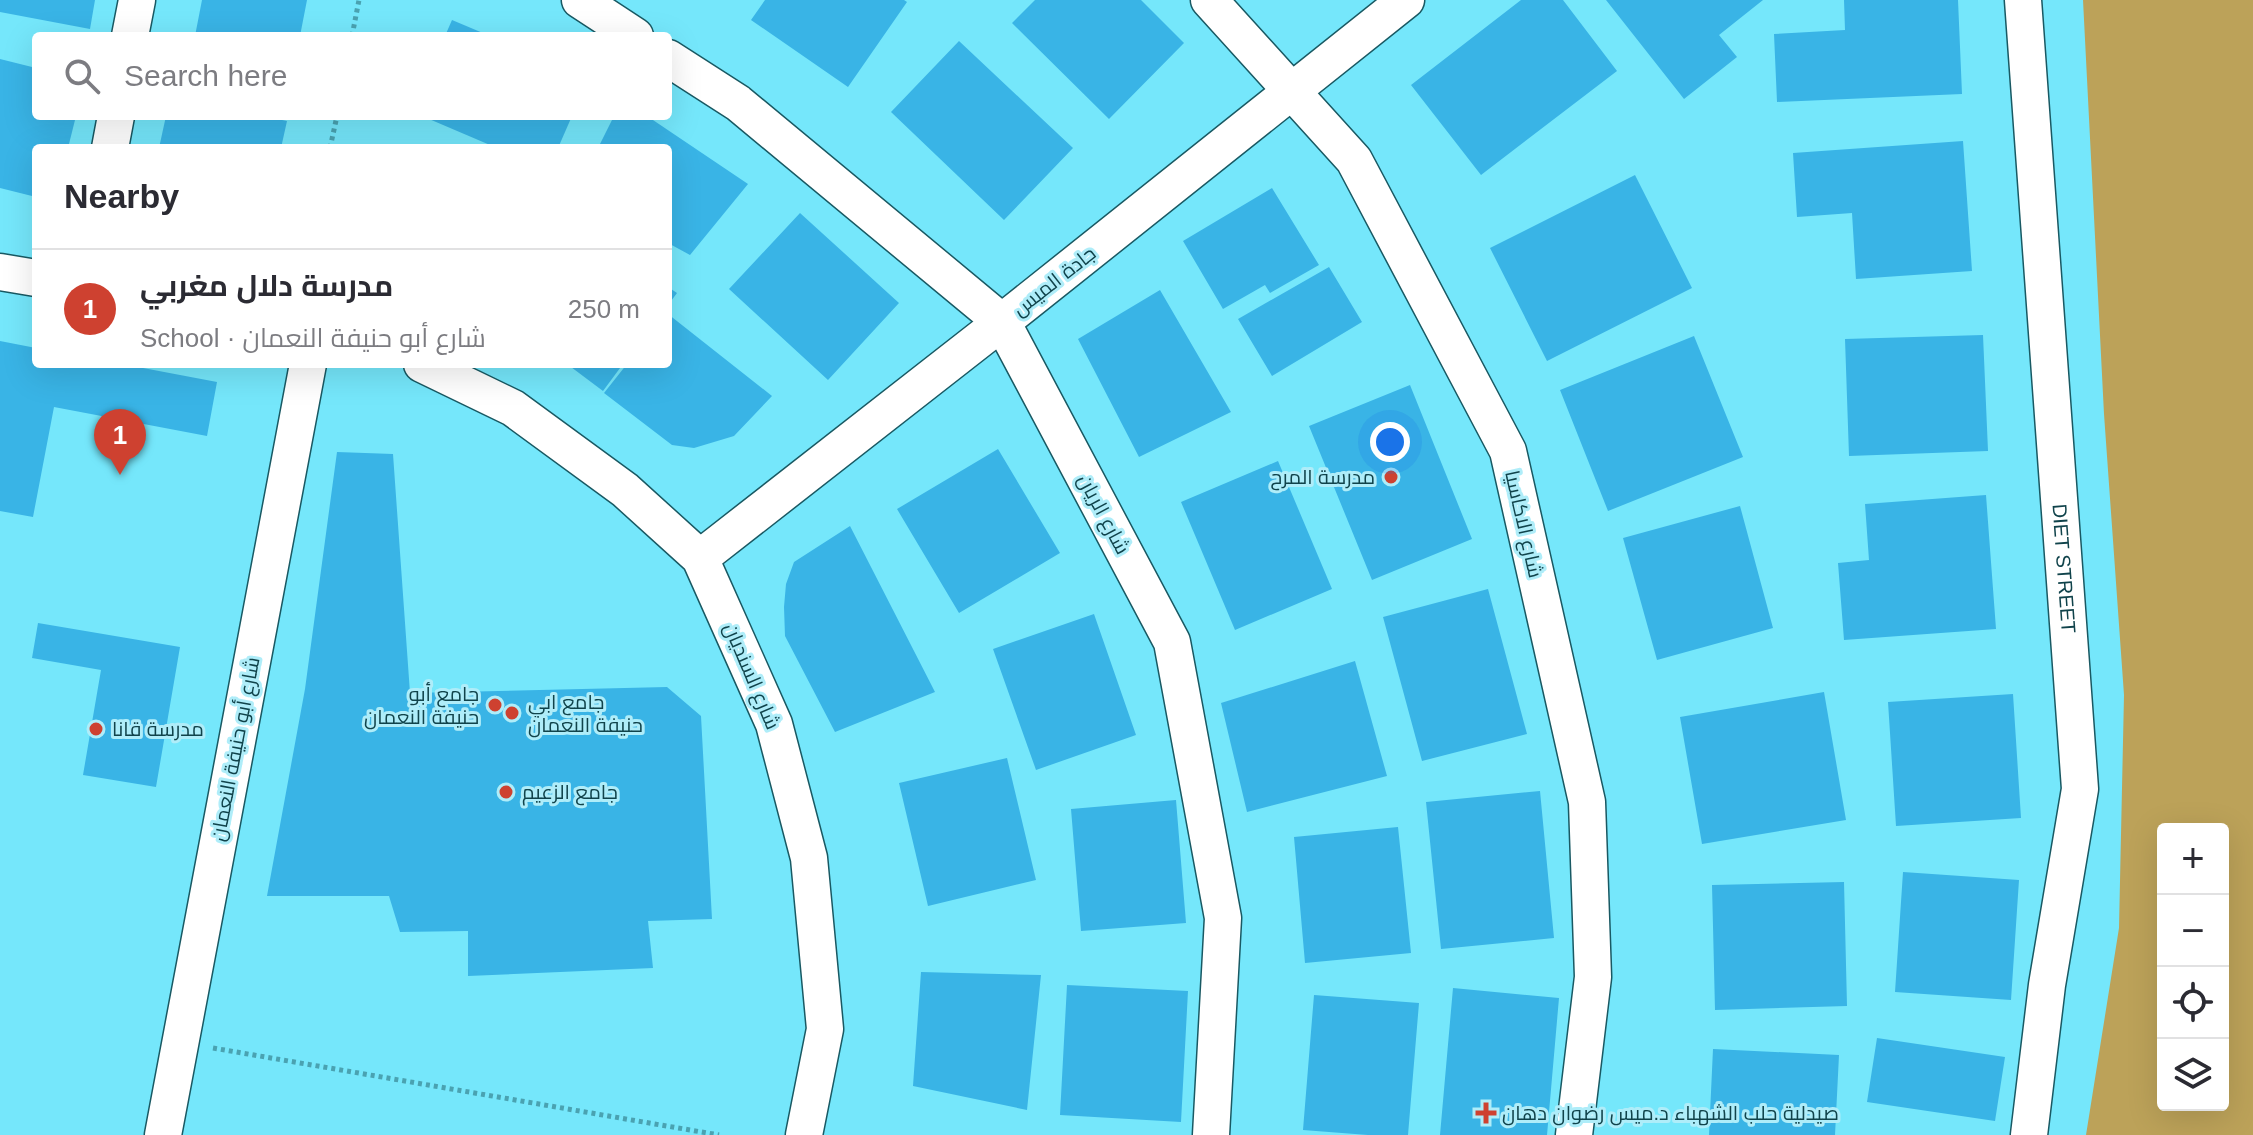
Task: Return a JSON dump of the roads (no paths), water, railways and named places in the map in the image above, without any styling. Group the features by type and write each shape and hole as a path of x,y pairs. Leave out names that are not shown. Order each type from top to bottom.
{"street":[{"path":"131,32 137,0"},
{"path":"580,0 629,32"},
{"name":"شارع الاكاسيا","path":"1209,0 1354,160 1508,451 1587,802 1593,977 1574,1135"},
{"name":"جادة الميس","path":"700,558 1406,0"},
{"name":"DIET STREET","path":"2023,0 2080,789 2047,985 2029,1135"},
{"name":"شارع الريان","path":"672,61 738,103 1002,322 1172,642 1223,918 1211,1135"},
{"path":"111,144 115,120"},
{"path":"0,272 32,277"},
{"name":"شارع أبو حنيفة النعمان","path":"163,1135 307,368"},
{"name":"شارع السنديان","path":"430,368 513,408 625,490 700,558 774,724 809,858 825,1029 804,1135"}],"place":[{"name":"مدرسة دلال مغربي","path":"120,475"},
{"name":"مدرسة المرح","path":"1391,477"},
{"name":"جامع أبو حنيفة النعمان","path":"495,705"},
{"name":"جامع ابي حنيفة النعمان","path":"512,713"},
{"name":"مدرسة قانا","path":"96,729"},
{"name":"جامع الزعيم","path":"506,792"},
{"name":"صيدلية حلب الشهباء د.ميس رضوان دهان","path":"1486,1113"}]}
